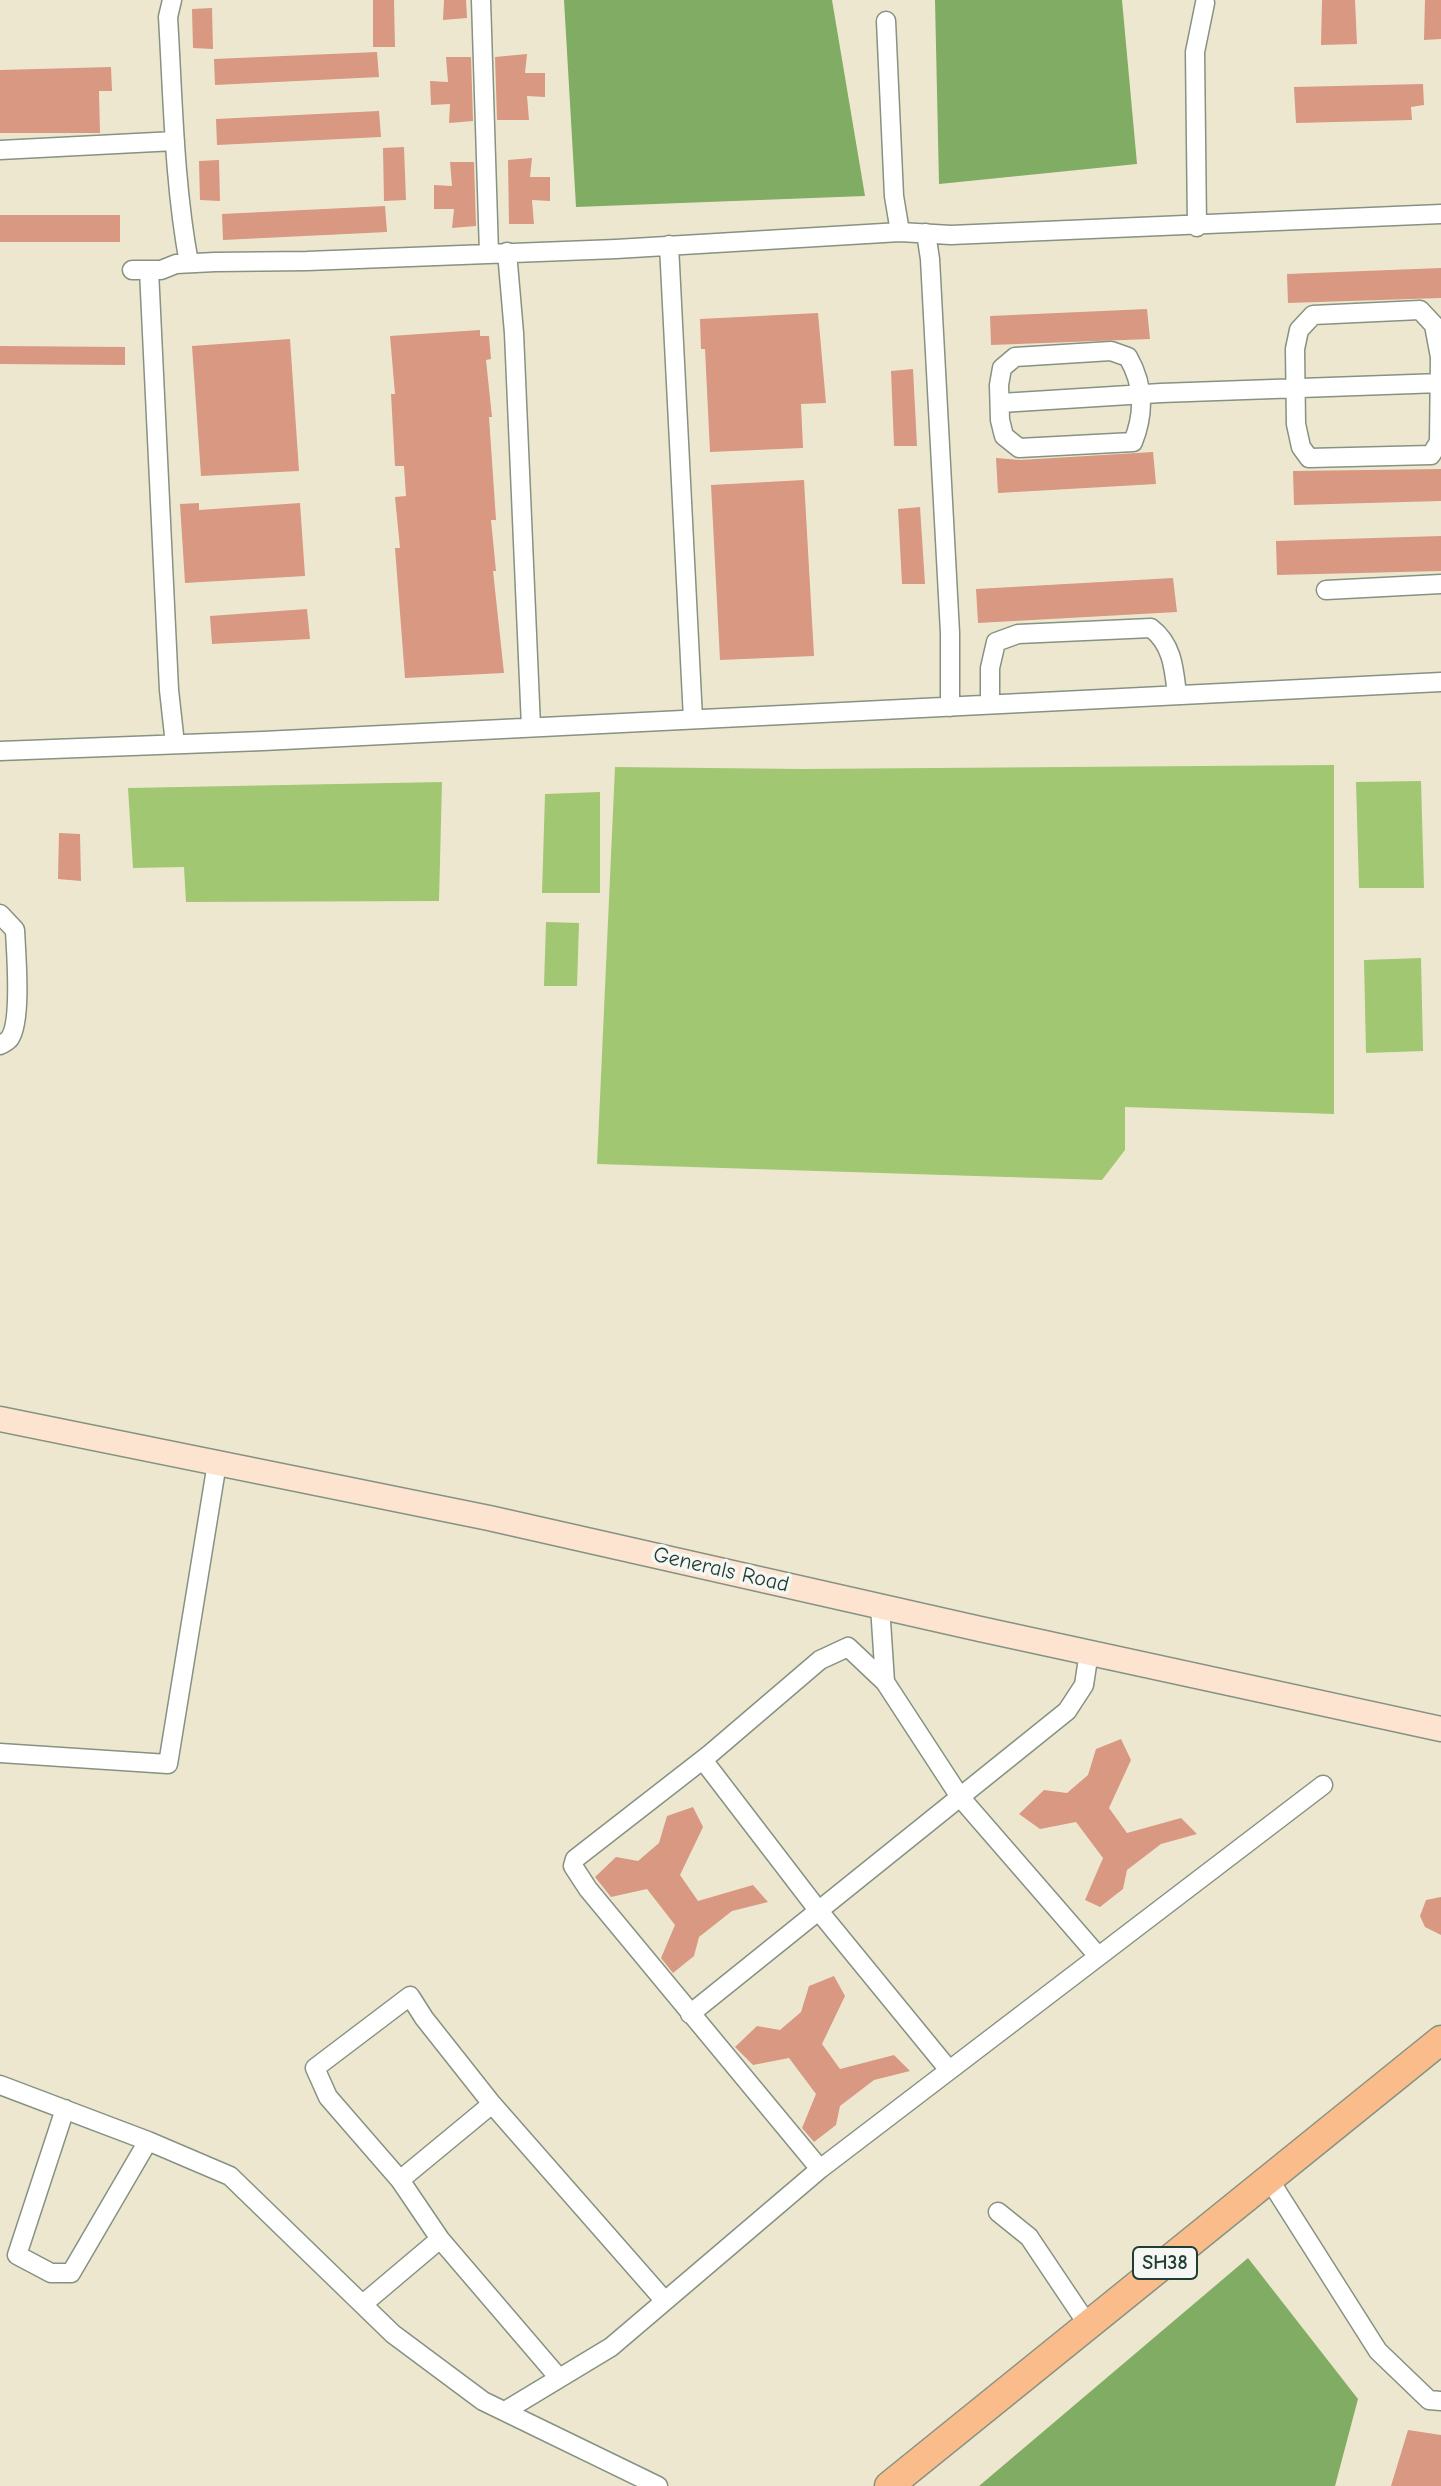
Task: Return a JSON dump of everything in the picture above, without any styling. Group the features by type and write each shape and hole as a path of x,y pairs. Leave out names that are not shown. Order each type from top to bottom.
{"main road":[{"name":"SH38","path":"889,2486 1441,2040"}],"street":[{"path":"172,0 168,17 175,141 182,224 189,263"},
{"path":"481,0 498,253 514,333 531,727"},
{"path":"1197,227 1195,52 1200,1"},
{"path":"886,21 894,196 900,232"},
{"path":"0,150 175,141"},
{"path":"175,744 140,270 189,263 498,253 900,232 951,235 1197,227 1441,214"},
{"path":"926,233 931,274 950,633 950,707"},
{"path":"669,245 693,719"},
{"path":"1420,310 1434,325 1441,383 1439,442 1431,455 1309,458 1301,447 1296,424 1295,349 1299,330 1313,315 1420,310"},
{"path":"1111,351 1128,357 1138,374 1141,395 1140,425 1133,442 1019,448 1004,436 1000,420 1002,368 1015,357 1111,351"},
{"path":"1001,403 1441,383"},
{"path":"1326,590 1441,584"},
{"path":"990,704 990,668 996,642 1018,634 1151,628 1164,638 1172,656 1177,695"},
{"path":"0,751 1441,682"},
{"path":"0,914 15,930 17,964 17,1007 13,1028 10,1039 0,1045"},
{"name":"Generals Road","path":"0,1419 489,1518 1441,1729"},
{"path":"0,1753 168,1764 217,1463"},
{"path":"880,1606 885,1682"},
{"path":"949,2070 818,1910 703,1760 820,1660 848,1647 885,1682 960,1797 1098,1956"},
{"path":"690,2014 1067,1711 1084,1685 1089,1652"},
{"path":"712,1752 575,1859 573,1866 588,1889 820,2169"},
{"path":"505,2411 611,2347 820,2169 1323,1785"},
{"path":"559,2378 440,2239 400,2180 328,2097 315,2068 410,1996 492,2104 664,2300"},
{"path":"0,2085 230,2176 393,2334 483,2401 658,2486"},
{"path":"400,2180 492,2104"},
{"path":"65,2109 17,2255 51,2273 71,2273 148,2141"},
{"path":"1269,2179 1378,2351 1429,2400 1441,2401"},
{"path":"998,2212 1029,2237 1088,2325"},
{"path":"363,2304 440,2239"}],"green space":[{"path":"564,0 832,0 865,196 576,207"},
{"path":"935,0 1122,0 1137,164 939,184"},
{"path":"1334,765 1334,1114 1125,1107 1125,1150 1102,1180 597,1164 615,767 802,769"},
{"path":"1421,781 1424,888 1359,888 1356,782"},
{"path":"442,782 439,901 186,902 184,867 133,868 128,788"},
{"path":"600,792 600,893 542,893 545,794"},
{"path":"546,922 579,923 577,986 544,986"},
{"path":"1421,958 1423,1051 1366,1053 1364,960"},
{"path":"1248,2258 1358,2399 1335,2486 979,2486"}],"building":[{"path":"373,0 394,0 395,47 373,47"},
{"path":"444,0 466,0 467,18 443,20"},
{"path":"1322,0 1355,0 1357,44 1321,45"},
{"path":"1425,0 1441,0 1441,39 1424,40"},
{"path":"212,8 213,49 193,48 192,9"},
{"path":"377,52 379,77 215,85 214,59"},
{"path":"527,54 525,73 545,73 545,97 527,96 529,120 497,120 495,57"},
{"path":"446,57 471,57 473,121 449,123 450,104 431,105 430,81 448,82"},
{"path":"111,67 112,91 99,91 100,133 0,133 0,70"},
{"path":"1423,84 1424,105 1411,107 1412,120 1296,123 1294,87"},
{"path":"379,111 381,137 217,145 216,119"},
{"path":"404,147 406,200 384,201 383,148"},
{"path":"532,158 530,177 550,177 550,201 532,200 534,224 509,224 508,160"},
{"path":"219,160 220,201 200,200 199,161"},
{"path":"450,162 474,162 476,226 452,228 454,209 434,209 434,185 452,186"},
{"path":"385,206 387,232 223,240 222,214"},
{"path":"0,215 120,215 120,242 0,242"},
{"path":"1441,268 1441,298 1288,303 1287,274"},
{"path":"1147,309 1150,339 991,345 990,316"},
{"path":"818,313 826,403 801,404 803,448 710,452 705,349 701,349 700,319"},
{"path":"480,330 480,336 489,336 491,359 486,360 492,417 489,417 496,520 491,520 496,571 493,571 504,673 405,678 395,548 400,548 395,497 406,496 404,466 395,466 391,394 395,394 390,336"},
{"path":"290,339 299,471 201,476 192,346"},
{"path":"0,346 125,347 125,365 0,364"},
{"path":"913,369 917,446 894,446 891,371"},
{"path":"1153,452 1156,484 998,493 996,458 1020,460"},
{"path":"1441,469 1441,501 1294,505 1293,471"},
{"path":"804,480 814,656 720,660 711,485"},
{"path":"199,503 199,510 300,503 305,576 185,583 180,504"},
{"path":"920,507 925,584 902,584 898,509"},
{"path":"1441,536 1441,571 1277,575 1276,541"},
{"path":"1173,578 1177,612 978,623 976,589"},
{"path":"307,609 310,639 212,644 210,616"},
{"path":"59,833 80,834 81,881 58,879"},
{"path":"1121,1739 1131,1760 1109,1808 1127,1833 1181,1818 1197,1834 1161,1844 1127,1870 1123,1889 1100,1907 1085,1900 1103,1858 1076,1822 1040,1829 1019,1814 1044,1790 1067,1793 1088,1775 1096,1749"},
{"path":"693,1807 703,1827 680,1875 698,1901 753,1885 768,1902 732,1911 699,1937 694,1956 673,1973 661,1958 675,1925 647,1889 611,1897 595,1877 616,1857 638,1861 659,1843 667,1816"},
{"path":"1441,1897 1441,1935 1425,1927 1420,1916 1426,1900"},
{"path":"834,1976 845,1996 822,2044 840,2069 894,2055 910,2071 874,2080 840,2106 836,2125 814,2142 802,2128 816,2094 789,2058 753,2065 735,2047 757,2026 780,2030 801,2012 809,1986"},
{"path":"1408,2430 1441,2435 1441,2486 1391,2486"}]}
